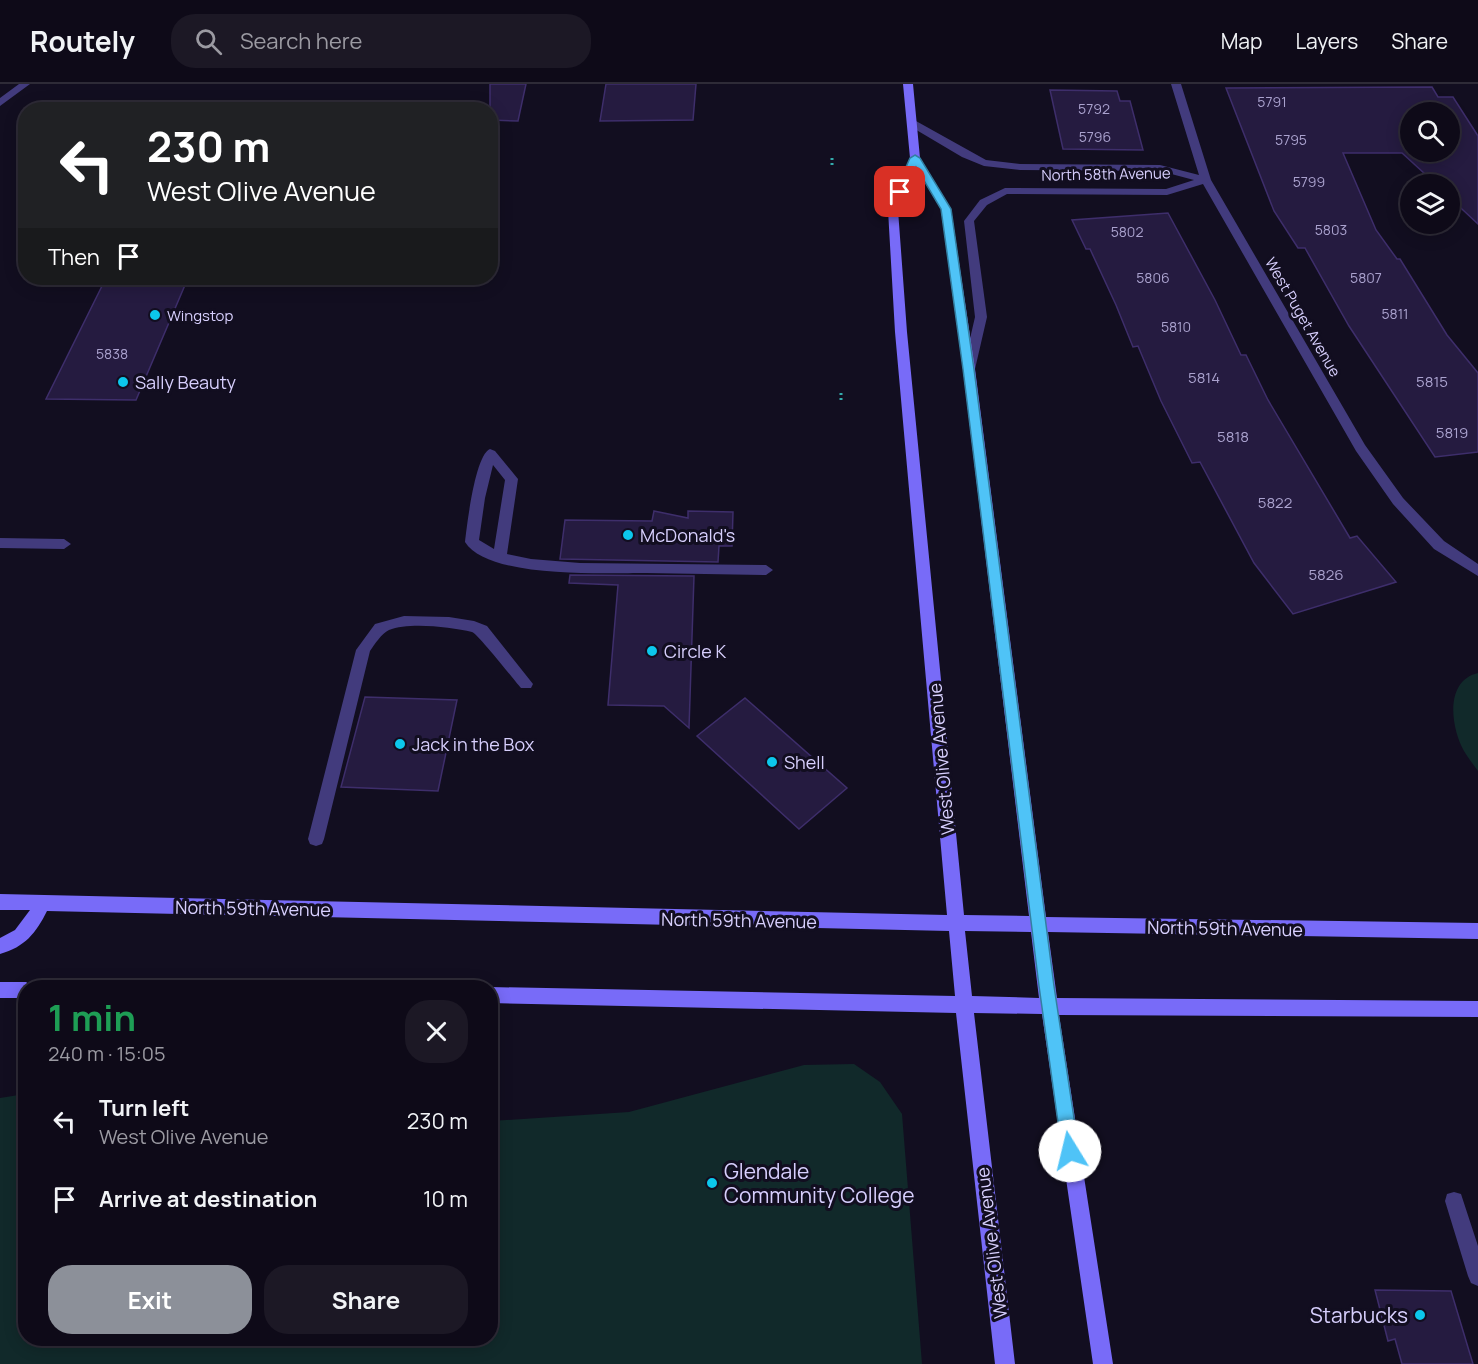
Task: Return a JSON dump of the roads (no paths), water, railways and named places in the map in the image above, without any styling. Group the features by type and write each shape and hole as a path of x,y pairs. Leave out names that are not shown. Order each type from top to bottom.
{"main road":[{"name":"West Olive Avenue","path":"908,84 915,158 946,209 969,369 1049,1006 1103,1364"},
{"name":"West Olive Avenue","path":"915,158 892,210 901,332 964,1005 1005,1364"},
{"name":"North 59th Avenue","path":"0,902 1038,925 1478,931"},
{"path":"0,946 9,944 24,934 42,903"},
{"path":"0,990 18,990"},
{"path":"498,995 964,1005 1478,1009"}],"street":[{"path":"0,103 25,84"},
{"name":"West Puget Avenue","path":"1176,84 1206,180 1360,448 1398,501 1439,545 1478,572"},
{"name":"North 58th Avenue","path":"912,123 984,163 1020,167 1160,168 1206,180"},
{"name":"North 58th Avenue","path":"969,369 981,317 969,221 981,203 1005,191 1167,192 1206,180"},
{"path":"500,558 512,479 490,454 478,495 472,542 484,551 500,558 560,568 766,570"},
{"path":"0,543 64,544"},
{"path":"316,839 363,650 372,635 396,622 469,625 483,630 493,647 526,684"},
{"path":"1454,1201 1478,1276"}],"place":[{"name":"Wingstop","path":"155,315"},
{"name":"Sally Beauty","path":"123,382"},
{"name":"McDonald's","path":"628,535"},
{"name":"Circle K","path":"652,651"},
{"name":"Jack in the Box","path":"400,744"},
{"name":"Shell","path":"772,762"},
{"name":"Glendale Community College","path":"712,1183"},
{"name":"Starbucks","path":"1420,1315"}]}
